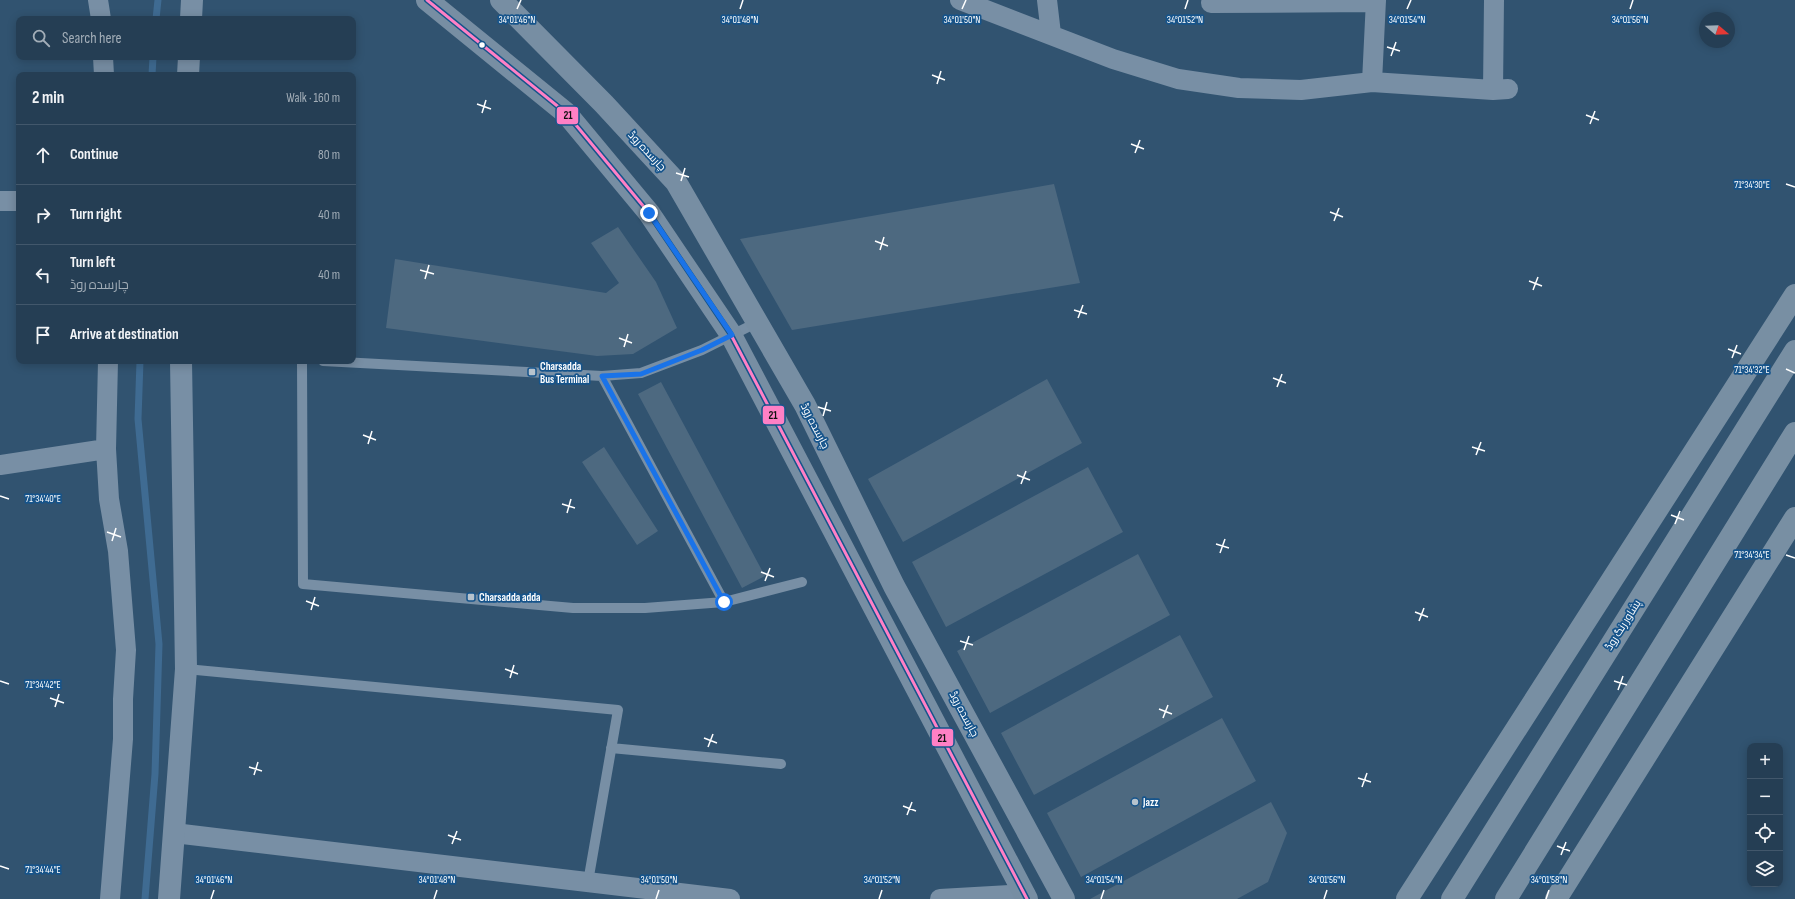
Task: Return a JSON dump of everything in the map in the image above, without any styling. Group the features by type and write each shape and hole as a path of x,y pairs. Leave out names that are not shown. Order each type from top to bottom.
{"highway":[{"path":"1407,899 1795,295"},
{"name":"پشاور رنگ روڈ","path":"1452,899 1795,351"},
{"path":"1506,899 1795,433"},
{"path":"1556,899 1795,518"}],"main road":[{"path":"427,0 566,113 649,213 732,335 1026,897"},
{"name":"چارسدہ روڈ","path":"501,0 604,104 676,182 756,323 805,405 894,586 1064,899"}],"street":[{"path":"98,0 101,16"},
{"path":"191,16 192,0"},
{"path":"960,0 1113,59 1178,79 1239,88 1301,90 1372,82 1501,89 1494,0"},
{"path":"1047,0 1051,34"},
{"path":"1210,3 1376,1 1372,82"},
{"path":"103,60 104,72"},
{"path":"188,72 189,60"},
{"path":"0,201 16,201"},
{"path":"108,364 106,449 108,499 118,551 126,650 123,699 123,739 110,899"},
{"path":"169,899 186,669 181,364"},
{"path":"0,465 106,449"},
{"path":"174,833 730,899"},
{"path":"940,899 1026,897"}],"lane":[{"path":"356,363 602,376 641,374 702,350 756,323"},
{"path":"302,364 303,584 573,608 645,608 724,602 802,582"},
{"path":"602,376 724,602"},
{"path":"186,669 618,710 588,882"},
{"path":"611,748 781,764"}],"building":[{"path":"1054,184 1080,283 792,330 740,239"},
{"path":"618,227 656,282 677,328 633,354 597,356 386,328 395,259 606,293 619,283 591,243"},
{"path":"1047,379 1082,443 903,542 868,479"},
{"path":"661,382 765,576 742,588 638,394"},
{"path":"604,447 658,531 637,545 582,462"},
{"path":"1088,467 1123,532 946,627 912,562"},
{"path":"1138,554 1170,615 990,713 957,651"},
{"path":"1180,635 1213,697 1034,795 1001,733"},
{"path":"1222,718 1256,781 1081,877 1047,813"},
{"path":"1271,802 1287,833 1268,882 1237,899 1090,899"}],"waterway":[{"path":"156,16 158,0"},
{"path":"152,72 153,60"},
{"path":"140,364 138,419 159,644 155,774 145,899"}],"transit line":[{"name":"21","path":"427,0 566,113 649,213 730,333 1027,899"}],"place":[{"name":"Charsadda Bus Terminal","path":"532,372"},
{"name":"Charsadda adda","path":"471,597"},
{"name":"Jazz","path":"1135,802"}],"route":[{"path":"649,213 732,335 702,350 641,374 602,376 724,602"}]}
